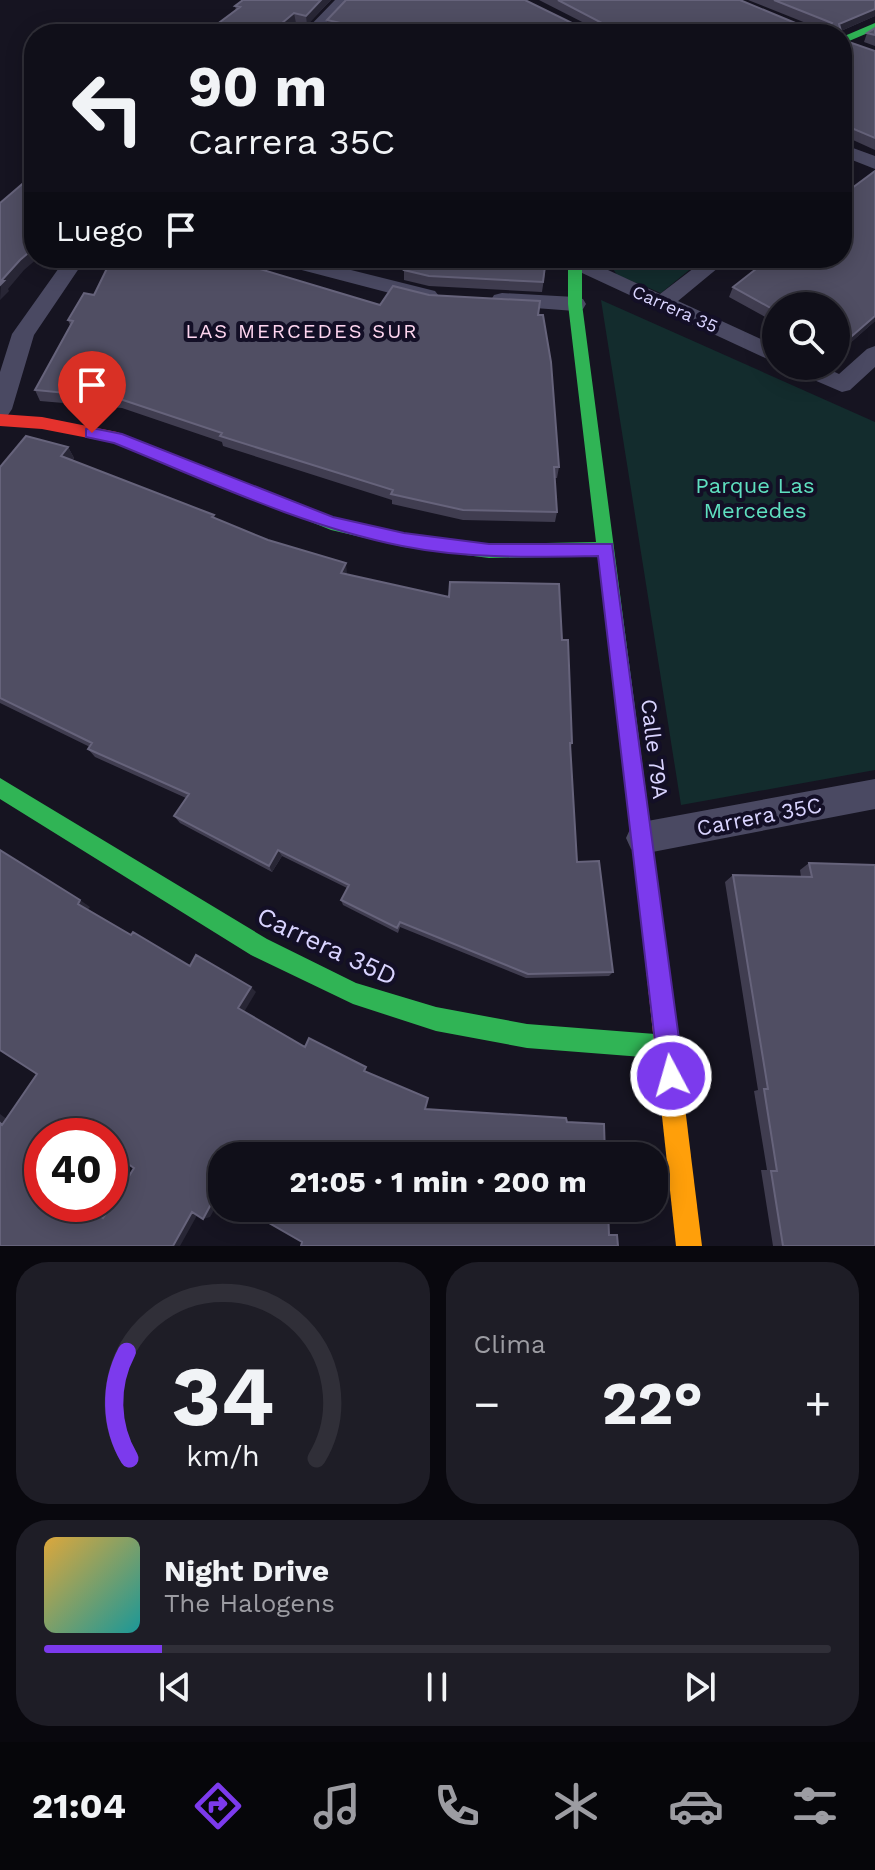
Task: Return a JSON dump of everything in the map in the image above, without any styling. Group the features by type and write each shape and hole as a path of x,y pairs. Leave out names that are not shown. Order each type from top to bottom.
{"street":[{"path":"320,24 344,0"},
{"path":"852,37 875,26"},
{"path":"852,45 865,50"},
{"path":"852,157 875,163"},
{"path":"0,409 23,334 69,268"},
{"path":"318,268 444,297"},
{"name":"Calle 79A","path":"574,268 575,304 668,1047 689,1246"},
{"name":"Carrera 35","path":"590,268 762,349"},
{"path":"662,303 707,268"},
{"path":"487,299 575,304"},
{"path":"850,377 875,354"},
{"path":"0,420 42,423 117,438 331,523 404,540 489,551 606,549"},
{"name":"Carrera 35D","path":"0,788 259,947 353,993 436,1019 527,1036 668,1047"},
{"name":"Carrera 35C","path":"642,838 875,794"}],"green space":[{"path":"612,268 692,268 661,293 617,275"},
{"name":"Parque Las Mercedes","path":"601,300 762,372 762,380 781,380 875,422 875,770 681,805"}],"building":[{"path":"243,0 321,0 306,16 294,13 281,24 217,24 240,7 235,6"},
{"path":"346,0 525,0 574,24 345,24 327,20"},
{"path":"558,0 740,0 798,24 604,24"},
{"path":"774,0 875,0 875,9 839,24 831,24"},
{"path":"852,43 875,51 875,138 852,128"},
{"path":"875,171 875,316 850,338 850,292 762,292 762,303 733,287 757,268 852,268 852,188"},
{"path":"24,183 24,257 0,285 0,203"},
{"path":"107,268 257,268 380,305 393,286 429,295 540,301 538,315 543,315 551,362 559,467 554,467 557,512 463,510 391,494 393,490 220,436 222,433 117,398 35,390 73,321 68,320 84,293 94,295"},
{"path":"545,268 543,282 429,276 404,270"},
{"path":"26,436 68,447 61,456 214,515 212,517 268,540 346,563 341,573 449,597 450,582 559,584 562,640 568,640 577,862 599,861 613,972 528,974 400,922 397,928 341,900 349,885 278,850 269,866 174,816 189,794 88,749 92,743 0,698 0,467"},
{"path":"0,850 80,900 78,904 131,935 133,932 190,966 196,955 251,987 238,1008 305,1047 309,1038 366,1067 364,1071 428,1098 425,1109 566,1118 567,1122 604,1124 605,1142 208,1142 208,1210 203,1219 192,1212 173,1246 0,1246 0,1123 2,1125 37,1074 0,1050"},
{"path":"809,863 875,865 875,1246 783,1246 771,1171 777,1171 764,1089 768,1089 733,875 812,877"},
{"path":"267,1222 609,1222 609,1235 617,1235 618,1246 301,1246 302,1242"}],"traffic: fast":[{"path":"852,36 875,26"},
{"path":"575,268 575,304 642,838"},
{"path":"245,489 331,523 404,540 489,551 606,549"},
{"path":"0,788 259,947 353,993 436,1019 527,1036 668,1047"}],"traffic: slow":[{"path":"642,838 689,1246"}],"traffic: jam":[{"path":"0,420 42,423 117,438 245,489"}],"district":[{"name":"LAS MERCEDES SUR","path":"302,331"}],"route":[{"path":"92,433 117,438 331,523 404,540 489,551 606,549 671,1076"}]}
